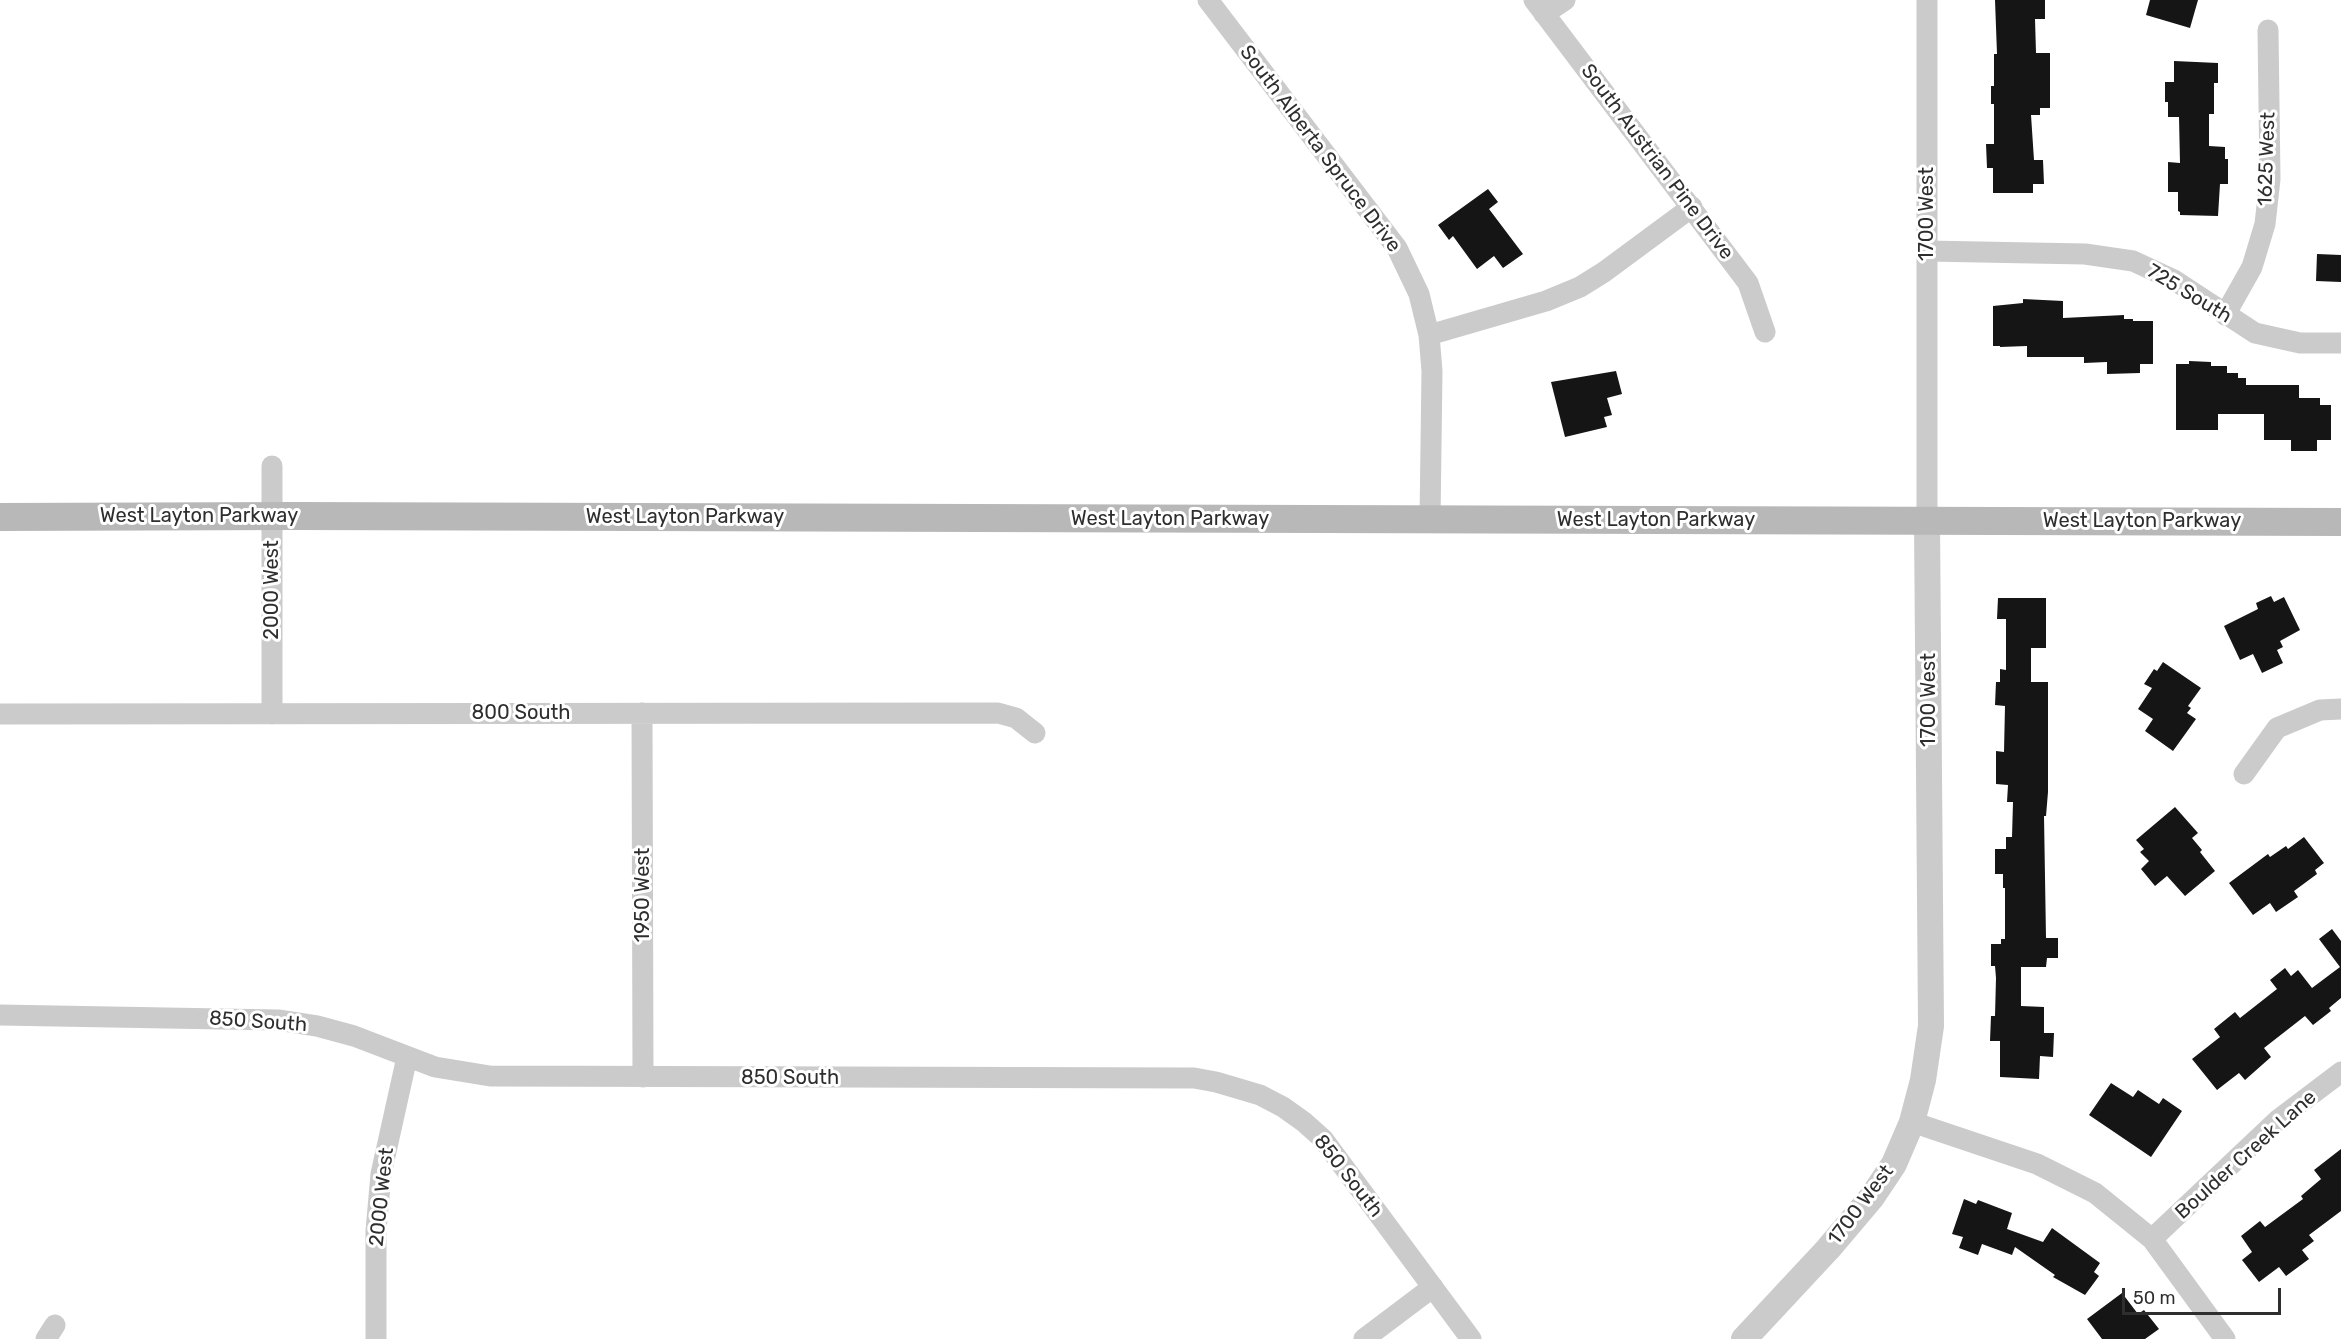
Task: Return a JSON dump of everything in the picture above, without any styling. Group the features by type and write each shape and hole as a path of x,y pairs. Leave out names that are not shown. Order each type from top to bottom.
{"main road":[{"name":"West Layton Parkway","path":"0,517 2341,522"}],"street":[{"name":"South Alberta Spruce Drive","path":"1208,0 1397,248 1419,294 1429,335 1432,371 1430,520"},
{"path":"1539,7 1565,0"},
{"name":"1700 West","path":"1744,1339 1828,1249 1872,1197 1894,1164 1911,1122 1923,1080 1931,1026 1928,0"},
{"name":"South Austrian Pine Drive","path":"1539,7 1748,283 1765,332"},
{"name":"1625 West","path":"2225,315 2252,267 2265,224 2270,179 2268,30"},
{"path":"1429,335 1546,301 1580,287 1692,207"},
{"name":"725 South","path":"1927,251 2085,254 2133,261 2174,280 2255,333 2300,343 2341,343"},
{"name":"2000 West","path":"272,466 272,714"},
{"path":"2244,774 2277,728 2320,710 2341,709"},
{"name":"1950 West","path":"642,713 643,1077"},
{"name":"800 South","path":"0,714 998,713 1016,718 1035,733"},
{"name":"850 South","path":"0,1015 278,1020 317,1026 354,1036 386,1046 407,1057 435,1067 490,1076 1194,1078 1239,1087 1283,1107 1323,1139 1471,1339"},
{"name":"2000 West","path":"376,1339 376,1231 381,1174 407,1057"},
{"name":"Boulder Creek Lane","path":"2152,1239 2279,1119 2341,1072"},
{"path":"1911,1122 2037,1164 2095,1193 2152,1239 2225,1339"},
{"path":"1364,1339 1433,1287"}],"building":[{"path":"1995,0 2045,0 2045,19 2035,19 2036,53 2050,53 2050,108 2040,108 2040,115 2031,115 2034,160 2043,160 2044,184 2033,184 2033,193 1993,193 1993,168 1987,168 1986,144 1994,144 1994,104 1991,104 1991,86 1994,86 1994,54 1997,54"},
{"path":"2150,0 2198,0 2190,28 2146,15"},
{"path":"2174,61 2218,63 2218,83 2214,83 2214,114 2209,114 2209,146 2225,147 2225,159 2228,159 2228,184 2220,184 2218,216 2180,215 2178,192 2168,192 2168,162 2180,163 2179,117 2168,117 2168,102 2165,102 2165,82 2174,82"},
{"path":"1488,189 1498,202 1489,209 1523,254 1503,268 1494,256 1477,269 1453,236 1449,240 1438,225"},
{"path":"2317,254 2341,255 2341,282 2316,281"},
{"path":"2023,299 2063,301 2063,318 2124,315 2124,319 2133,319 2133,321 2153,321 2153,364 2140,364 2140,373 2107,374 2107,362 2084,363 2084,357 2027,357 2027,346 1993,346 1993,306 2023,303"},
{"path":"2189,361 2211,362 2211,366 2227,366 2227,373 2238,373 2238,378 2246,378 2246,385 2299,385 2299,398 2320,398 2320,405 2331,405 2331,440 2317,440 2317,451 2291,451 2291,440 2264,440 2264,414 2218,414 2218,430 2176,430 2176,364 2189,364"},
{"path":"1616,371 1622,394 1607,398 1612,415 1604,417 1607,427 1565,437 1551,382"},
{"path":"2271,596 2274,602 2284,597 2300,630 2280,641 2283,647 2277,650 2283,663 2262,673 2253,654 2240,660 2224,626 2258,609 2256,603"},
{"path":"1998,598 2046,598 2046,648 2031,648 2031,682 2048,682 2048,792 2046,816 2044,816 2046,938 2058,938 2058,958 2047,958 2046,967 2021,967 2021,1006 2044,1007 2044,1033 2054,1033 2053,1057 2040,1056 2039,1079 2000,1077 2000,1041 1990,1041 1991,1016 1995,1016 1996,978 1995,966 1991,966 1991,944 2001,944 2001,939 2005,939 2005,888 2003,888 2003,874 1995,874 1995,849 2006,849 2006,837 2012,837 2013,802 2007,802 2008,785 1996,784 1996,751 2004,752 2005,706 1995,705 1996,682 2000,682 2000,669 2006,670 2006,619 1997,619"},
{"path":"2163,662 2201,688 2188,706 2191,708 2187,713 2196,719 2173,751 2145,731 2153,719 2138,709 2152,688 2144,684 2154,669 2157,671"},
{"path":"2175,807 2198,833 2192,838 2215,871 2185,896 2167,876 2155,886 2141,869 2149,861 2140,852 2144,849 2136,840"},
{"path":"2304,837 2324,863 2315,870 2317,874 2294,891 2298,897 2276,912 2270,903 2253,915 2229,883 2268,854 2270,857 2286,846 2288,849"},
{"path":"2332,929 2341,941 2341,998 2329,1008 2331,1011 2313,1025 2305,1016 2264,1048 2271,1057 2245,1080 2239,1073 2217,1090 2192,1059 2220,1037 2214,1029 2235,1012 2240,1018 2277,989 2270,980 2285,968 2291,976 2298,970 2312,988 2340,967 2319,939"},
{"path":"2111,1083 2133,1097 2138,1090 2159,1104 2163,1098 2182,1111 2151,1157 2089,1115"},
{"path":"2341,1149 2341,1211 2309,1235 2314,1241 2302,1250 2309,1259 2286,1276 2279,1267 2259,1282 2242,1260 2252,1252 2241,1236 2260,1221 2265,1227 2303,1199 2301,1196 2321,1179 2314,1170"},
{"path":"1964,1199 1976,1204 1978,1200 2012,1213 2007,1229 2043,1242 2052,1228 2100,1263 2094,1272 2099,1276 2085,1295 2053,1277 2055,1275 2015,1247 2012,1255 1982,1244 1978,1255 1959,1248 1963,1237 1952,1234"},
{"path":"2122,1293 2138,1314 2144,1310 2159,1329 2145,1339 2102,1339 2087,1319"}]}
